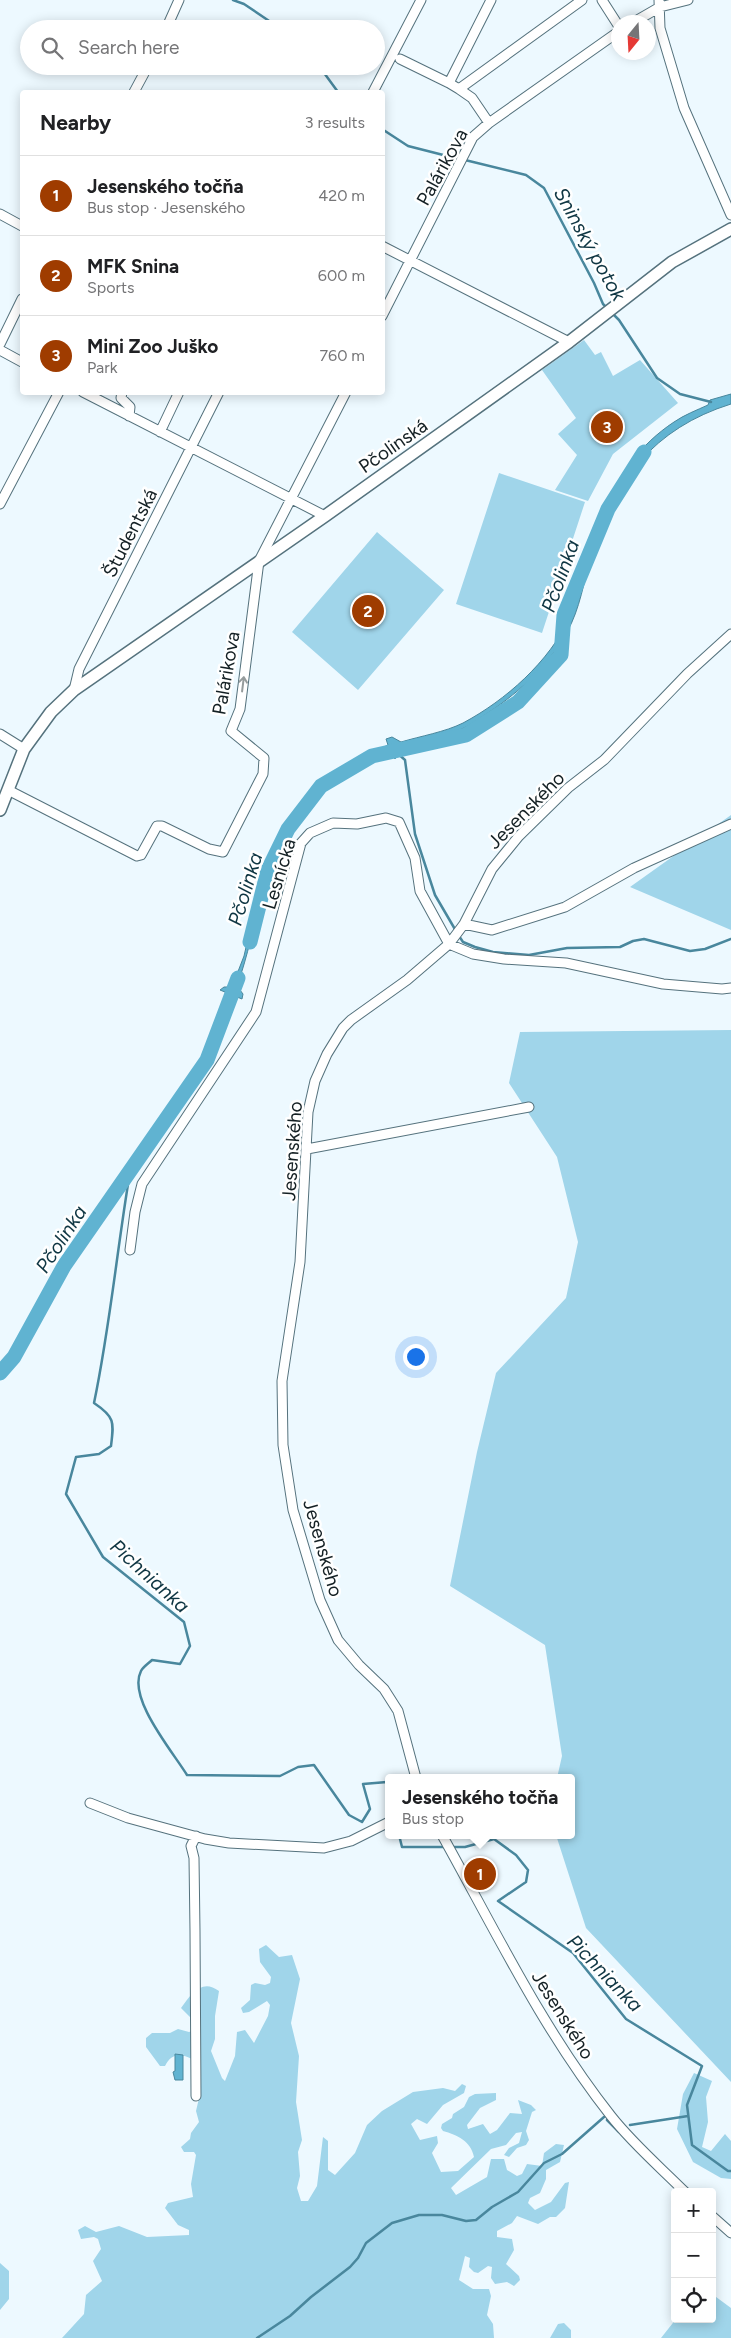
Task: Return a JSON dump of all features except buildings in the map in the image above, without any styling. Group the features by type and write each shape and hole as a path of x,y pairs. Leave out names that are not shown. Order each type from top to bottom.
{"main road":[{"name":"Pčolinská","path":"0,810 24,749 51,712 74,690 325,516 569,342 612,311 672,262 731,230"}],"street":[{"path":"170,20 179,0"},
{"path":"385,70 421,0"},
{"path":"449,83 491,0"},
{"path":"459,89 582,0"},
{"path":"602,0 612,15"},
{"path":"644,15 660,3 688,0"},
{"path":"660,3 660,28 684,108 731,215"},
{"name":"Palárikova","path":"385,310 473,137 489,123 611,37"},
{"path":"400,59 449,83 472,98 489,123"},
{"path":"135,90 143,75"},
{"path":"375,90 383,75"},
{"path":"0,214 20,225"},
{"path":"385,248 569,342"},
{"path":"0,344 20,303"},
{"path":"0,350 20,361"},
{"path":"0,504 56,395"},
{"path":"89,395 325,516"},
{"path":"122,395 121,398 130,407 129,416"},
{"path":"160,432 178,395"},
{"name":"Študentská","path":"74,690 79,668 218,395"},
{"name":"Palárikova","path":"8,790 137,856 141,855 145,850 158,826 162,826 209,849 223,852 263,774 264,758 231,731 240,709 259,561 344,395"},
{"name":"Jesenského","path":"414,1774 398,1711 384,1689 359,1665 338,1640 317,1591 293,1510 283,1445 281,1406 283,1371 300,1262 308,1112 315,1081 327,1054 343,1028 372,1003 407,980 449,944 464,924 492,869 519,836 568,788 604,760 687,674 731,634"},
{"path":"0,734 24,749"},
{"name":"Lesnícka","path":"130,1250 135,1212 142,1184 256,1012 301,844 310,833 333,823 357,824 386,818 398,822 415,858 420,891 449,944"},
{"path":"464,924 492,930 565,907 634,868 731,824"},
{"path":"449,944 473,954 504,959 566,963 664,984 722,989 731,988"},
{"path":"307,1149 529,1107"},
{"path":"90,1803 128,1818 229,1843 324,1848 351,1841 385,1824"},
{"path":"196,1836 191,1846 194,1858 196,2096"},
{"name":"Jesenského","path":"444,1839 528,1992 568,2056 610,2115 636,2145 681,2188"},
{"path":"716,2220 731,2233"}],"shaded area":[{"path":"584,340 595,355 601,352 613,376 640,360 678,403 613,454 588,501 555,490 577,455 558,434 576,418 542,370"},
{"path":"731,394 731,404 704,414 680,427 659,443 640,461 625,481 611,504 600,529 578,604 567,632 550,657 530,680 507,700 465,728 400,747 395,759 392,754 346,769 327,779 312,793 288,826 269,870 237,986 243,994 242,999 220,990 224,987 232,987 244,956 263,873 281,830 312,788 330,774 388,745 386,739 392,737 401,742 463,723 495,703 525,678 550,649 570,617 593,535 616,484 632,461 651,440 674,422 708,405 710,400"},
{"path":"499,473 585,502 542,633 456,604"},
{"path":"377,532 444,590 358,690 292,632"},
{"path":"731,815 731,930 630,887"},
{"path":"731,1030 731,2082 586,1928 557,1839 575,1839 575,1774 558,1774 562,1756 545,1645 450,1586 477,1452 496,1373 566,1298 578,1242 557,1157 509,1083 520,1032"},
{"path":"266,1945 279,1957 292,1955 300,1979 291,2023 299,2056 296,2102 302,2140 298,2152 300,2176 297,2188 301,2201 308,2201 317,2186 323,2137 328,2141 328,2170 335,2175 355,2153 367,2125 382,2111 413,2092 443,2088 455,2091 462,2084 466,2086 464,2093 443,2105 427,2124 417,2119 411,2124 420,2140 437,2136 438,2143 432,2153 441,2172 458,2171 474,2157 467,2143 453,2134 443,2131 441,2128 442,2124 464,2107 469,2097 475,2094 496,2093 496,2100 480,2108 467,2125 468,2129 483,2124 490,2134 497,2130 510,2113 522,2114 518,2100 531,2105 536,2110 532,2112 526,2131 529,2140 526,2145 517,2148 509,2157 504,2155 509,2148 519,2143 522,2132 516,2133 506,2145 491,2149 451,2188 456,2195 487,2177 491,2159 504,2159 507,2170 517,2176 522,2174 527,2164 542,2166 544,2153 556,2144 564,2145 560,2162 546,2170 546,2179 540,2193 530,2198 528,2203 535,2210 551,2202 565,2183 569,2182 565,2208 556,2217 550,2217 538,2224 517,2216 512,2223 497,2231 497,2237 512,2239 514,2250 506,2264 519,2276 520,2280 514,2286 507,2282 495,2284 491,2278 492,2267 488,2266 478,2273 474,2272 469,2267 470,2258 465,2256 459,2280 473,2289 489,2289 491,2296 487,2315 493,2324 494,2338 62,2338 84,2314 86,2295 102,2281 93,2261 101,2249 98,2239 94,2237 81,2239 78,2230 85,2226 96,2232 119,2226 147,2237 189,2235 189,2230 178,2225 165,2208 168,2203 193,2197 191,2184 196,2155 194,2152 184,2152 181,2147 190,2139 191,2133 199,2122 196,2111 200,2094 192,2059 177,2055 173,2056 165,2066 160,2066 146,2047 146,2038 152,2033 170,2033 178,2029 189,2032 196,2030 192,2019 181,2008 197,1989 207,1986 213,1987 219,1991 215,2016 215,2039 211,2051 225,2081 235,2056 237,2032 245,2030 254,2043 268,2016 270,2005 267,2001 249,2012 243,2013 241,2008 250,2000 251,1985 255,1983 265,1985 270,1983 271,1977 260,1962 259,1949"},
{"path":"175,2054 183,2055 183,2080 175,2080 173,2072 175,2071"},
{"path":"694,2073 712,2081 706,2097 708,2122 702,2147 711,2151 725,2134 731,2141 731,2179 721,2178 693,2162 677,2129 683,2094"},
{"path":"0,2263 9,2271 9,2299 0,2310"},
{"path":"716,2297 731,2308 731,2338 661,2338 673,2323 716,2323"},
{"path":"564,2323 571,2330 571,2338 550,2338 558,2324"}],"waterway":[{"name":"Sninský potok","path":"233,0 244,4 268,20"},
{"name":"Sninský potok","path":"326,75 337,90"},
{"name":"Sninský potok","path":"385,131 408,146 459,159"},
{"name":"Sninský potok","path":"465,160 526,175 544,188 603,304 608,309"},
{"name":"Sninský potok","path":"612,313 619,320 657,378 680,394 711,402"},
{"name":"Pčolinka","path":"250,942 268,870 288,829 321,786 372,756 466,735 518,702 561,655 564,615 608,509 644,452"},
{"path":"395,751 405,760 415,834 435,895 456,931"},
{"path":"459,936 463,942 493,952 529,955 567,948 620,947 633,941 644,939 690,951 705,949 731,939"},
{"name":"Pčolinka","path":"0,1373 14,1357 64,1266 207,1060 238,978"},
{"name":"Pichnianka","path":"130,1172 105,1346 94,1403 106,1412 111,1421 113,1431 111,1446 99,1454 76,1457 66,1494 103,1557 184,1622 190,1646 180,1664 152,1660 141,1671 138,1682 140,1695 146,1710 187,1775 280,1776 298,1767 314,1765 349,1815 362,1822 370,1809 363,1784 385,1782"},
{"name":"Pichnianka","path":"400,1839 402,1847 446,1847"},
{"name":"Pichnianka","path":"451,1847 465,1847 494,1839 516,1855 528,1870 526,1882 498,1901 573,1953 626,2019 702,2066 687,2105 692,2145 728,2171 731,2171"},
{"path":"630,2125 688,2116"},
{"path":"257,2338 290,2316 350,2267 358,2258 366,2243 392,2223 419,2215 442,2215 466,2221 476,2220 492,2207 518,2192 544,2163 562,2154 604,2117"},
{"path":"607,2120 619,2132"}],"place":[{"name":"Mini Zoo Juško","path":"607,427"},
{"name":"MFK Snina","path":"368,611"},
{"name":"Jesenského točňa","path":"480,1874"}]}
